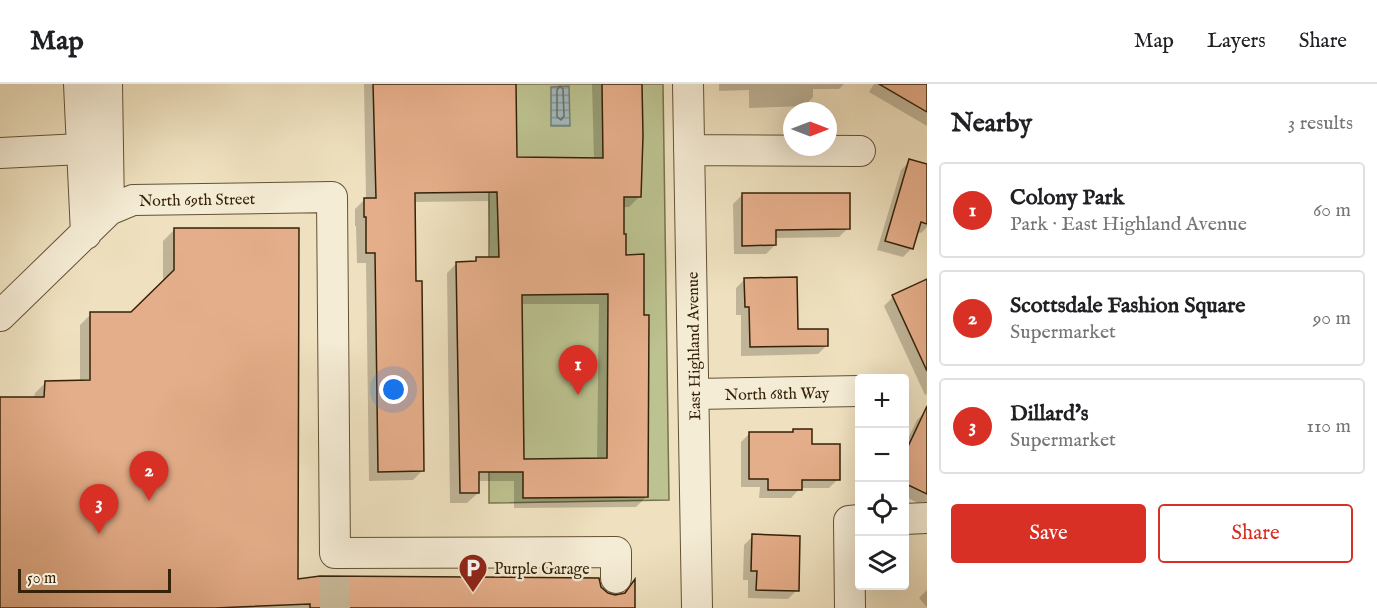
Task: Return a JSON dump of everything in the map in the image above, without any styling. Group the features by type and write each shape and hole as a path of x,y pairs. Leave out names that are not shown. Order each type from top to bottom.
{"street":[{"path":"79,84 86,234"},
{"path":"107,84 109,210"},
{"name":"East Highland Avenue","path":"688,84 697,608"},
{"path":"0,153 81,149"},
{"path":"689,150 860,151"},
{"name":"North 69th Street","path":"0,316 109,210 133,200 332,197 335,565 616,552 616,578"},
{"name":"North 68th Way","path":"694,394 855,392"},
{"path":"909,519 927,518"},
{"path":"850,608 849,521 855,520"}],"green space":[{"path":"489,84 663,84 669,500 489,503"}],"water":[{"path":"569,86 570,126 551,126 551,87"}],"building":[{"path":"373,84 516,84 517,157 603,158 602,84 642,84 641,197 624,197 624,234 626,234 626,255 644,254 644,315 649,315 648,497 523,498 523,472 479,472 479,493 460,493 456,262 476,261 476,257 499,257 497,192 415,193 416,281 422,281 424,471 378,472 375,253 366,253 366,217 364,217 364,198 376,198","holes":["608,294 607,458 524,459 522,295"]},
{"path":"879,84 927,84 927,112"},
{"path":"909,159 927,164 927,224 921,222 913,249 885,241"},
{"path":"742,193 850,193 850,229 776,230 776,245 742,246"},
{"path":"174,228 299,228 298,579 320,576 599,578 601,587 615,595 625,593 635,579 635,608 310,608 310,604 215,608 0,608 0,397 44,397 45,381 90,380 90,312 131,312 174,270"},
{"path":"797,277 798,329 828,329 828,346 750,347 749,307 745,307 744,278"},
{"path":"927,279 927,371 892,295"},
{"path":"927,406 927,494 909,485 909,444"},
{"path":"793,429 812,429 812,444 840,444 840,480 802,480 802,490 768,490 768,479 749,479 749,432 793,432"},
{"path":"752,534 800,536 799,591 756,590 757,571 751,571"}],"tunnel":[{"path":"335,576 335,608"}],"place":[{"name":"Colony Park","path":"578,395"},
{"name":"Scottsdale Fashion Square","path":"149,501"},
{"name":"Dillard's","path":"99,534"},
{"name":"Purple Garage","path":"473,594"}]}
